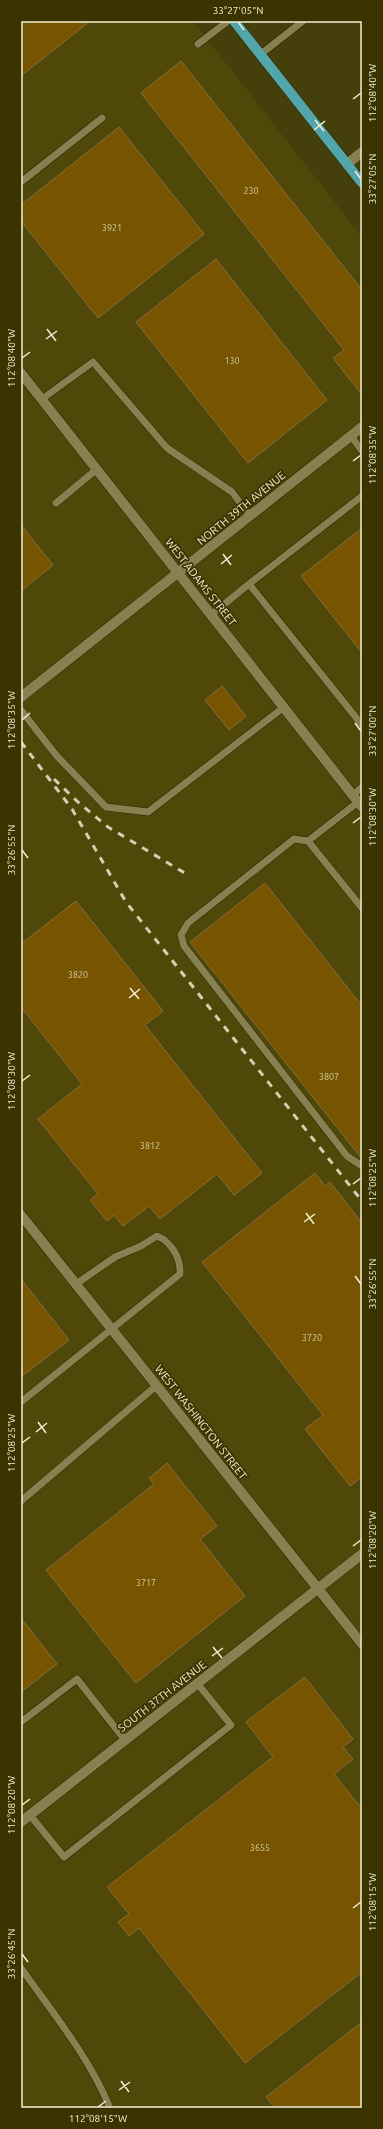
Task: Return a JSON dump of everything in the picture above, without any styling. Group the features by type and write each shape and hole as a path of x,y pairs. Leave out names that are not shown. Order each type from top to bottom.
{"main road":[{"path":"234,21 362,183"}],"street":[{"path":"347,164 362,152"},
{"name":"WEST ADAMS STREET","path":"21,373 358,801"},
{"name":"NORTH 39TH AVENUE","path":"21,697 362,427"},
{"name":"WEST WASHINGTON STREET","path":"21,1216 362,1644"},
{"name":"SOUTH 37TH AVENUE","path":"21,1822 362,1554"}],"lane":[{"path":"198,44 228,21"},
{"path":"261,54 303,21"},
{"path":"21,182 102,118"},
{"path":"42,399 93,362 167,448 232,492 250,516"},
{"path":"351,436 362,451"},
{"path":"56,503 97,470"},
{"path":"211,615 362,496"},
{"path":"249,584 362,725"},
{"path":"21,710 56,755 106,807 148,812 284,707"},
{"path":"308,841 358,801 362,787"},
{"path":"362,908 308,841 294,839 188,924 181,935 181,941 347,1156 362,1166"},
{"path":"21,1402 180,1274 181,1265 177,1255 169,1245 157,1236 141,1246 115,1257 76,1284"},
{"path":"21,1501 156,1386"},
{"path":"21,1722 77,1679 125,1740"},
{"path":"30,1815 64,1857 231,1725 197,1683"},
{"path":"21,1968 71,2038 102,2087 110,2108"}],"shaded area":[{"path":"21,21 193,21 362,237 362,2108 21,2108"}],"building":[{"path":"21,21 90,21 21,76"},
{"path":"181,61 362,290 362,395 333,358 344,350 141,93"},
{"path":"119,127 204,234 98,318 21,221 21,205"},
{"path":"216,259 327,400 248,463 136,322"},
{"path":"21,525 53,565 21,591"},
{"path":"362,528 362,653 301,576"},
{"path":"222,686 246,716 229,730 205,700"},
{"path":"265,883 362,1006 362,1159 190,942"},
{"path":"76,901 163,1011 145,1025 262,1173 234,1195 217,1174 160,1219 149,1206 123,1226 114,1215 107,1221 90,1200 98,1194 38,1119 82,1084 21,1007 21,944"},
{"path":"315,1173 325,1186 330,1182 362,1223 362,1477 350,1486 305,1429 323,1415 202,1262"},
{"path":"21,1279 69,1340 21,1377"},
{"path":"167,1463 217,1526 200,1539 245,1596 136,1683 46,1570 154,1484 149,1478"},
{"path":"21,1618 57,1664 21,1692"},
{"path":"305,1677 353,1739 343,1747 353,1759 334,1774 362,1809 362,1972 245,2063 139,1928 129,1936 118,1922 129,1914 107,1887 273,1757 246,1722"},
{"path":"362,2022 362,2108 275,2108 266,2097"}],"railway":[{"path":"21,742 72,809 126,902 362,1201"},
{"path":"54,779 79,803 108,827 188,875"}]}
